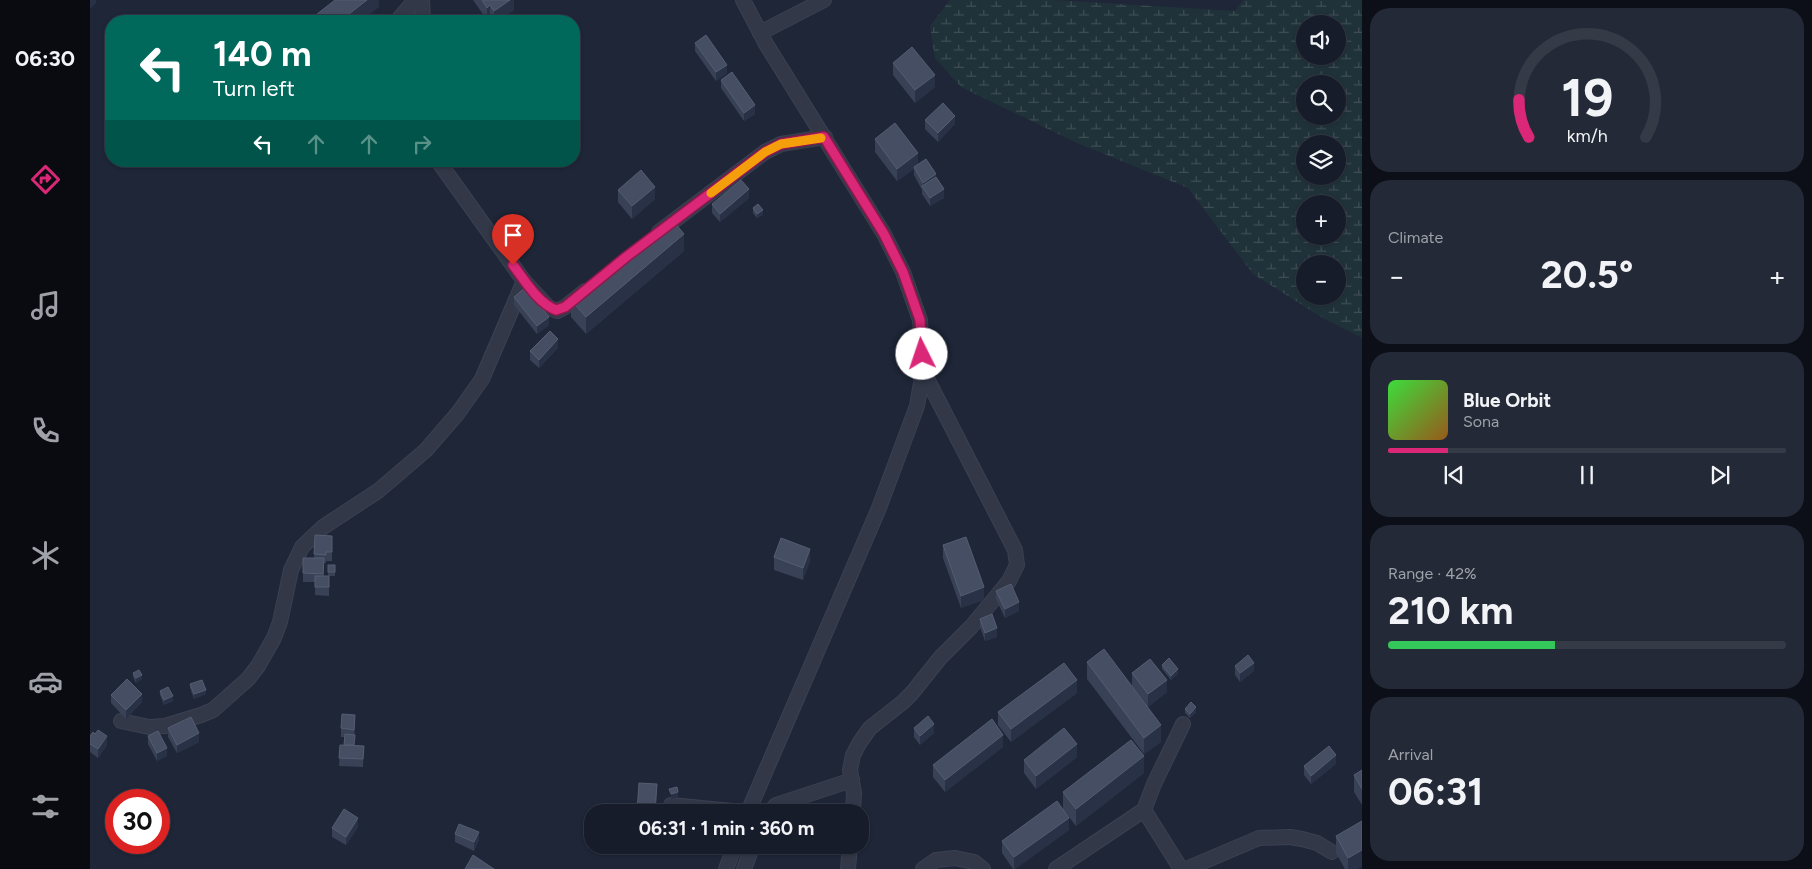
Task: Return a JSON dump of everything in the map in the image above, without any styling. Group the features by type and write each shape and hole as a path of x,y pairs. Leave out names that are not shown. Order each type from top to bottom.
{"street":[{"path":"402,15 416,0"},
{"path":"422,0 423,15"},
{"path":"743,0 760,33 884,234 903,272 920,320 923,371 917,406 879,508 751,804"},
{"path":"760,33 824,0"},
{"path":"650,239 765,152 781,144 824,137"},
{"path":"442,167 524,281 548,307 556,310 565,307 596,282"},
{"path":"121,721 149,727 165,726 201,715 213,710 248,679 274,638 280,622 291,570 302,546 323,527 378,491 426,450 458,413 482,379 524,281"},
{"path":"853,804 854,793 850,770 853,755 860,742 870,728 903,702 940,658 971,627 1009,581 1016,565 1015,550 923,371"},
{"path":"1056,869 1144,810 1183,724"},
{"path":"779,804 852,780"},
{"path":"1144,810 1181,869"},
{"path":"1186,869 1259,838 1290,837 1302,839 1317,843 1332,852"},
{"path":"726,869 732,854"},
{"path":"744,869 750,854"},
{"path":"848,869 849,854"},
{"path":"923,869 936,860 955,858 974,862 984,869"}],"green space":[{"path":"950,0 1054,0 1235,11 1243,0 1362,0 1362,338 1302,305 1346,305 1346,255 1296,255 1296,301 1253,274 1188,188 1077,143 961,87 935,58 930,26"}],"building":[{"path":"335,0 367,0 348,15 316,15"},
{"path":"482,0 510,0 494,11 490,5 487,8"},
{"path":"706,35 727,65 716,72 695,43"},
{"path":"912,47 935,75 915,90 893,63"},
{"path":"732,72 755,105 744,113 721,80"},
{"path":"943,103 955,116 938,133 925,120"},
{"path":"895,123 918,153 897,169 875,139"},
{"path":"926,159 936,174 923,183 914,167"},
{"path":"641,170 655,187 632,206 618,190"},
{"path":"936,177 944,189 930,198 922,186"},
{"path":"741,180 749,189 720,214 712,204"},
{"path":"758,204 763,210 757,214 753,208"},
{"path":"670,217 684,234 586,317 571,300"},
{"path":"526,287 549,317 537,326 514,297"},
{"path":"550,331 558,339 539,360 530,351"},
{"path":"315,535 332,536 332,552 326,552 326,555 314,554"},
{"path":"966,537 984,587 961,596 943,545"},
{"path":"781,538 810,549 803,568 774,557"},
{"path":"303,558 324,558 323,574 303,573"},
{"path":"328,565 335,565 335,572 328,572"},
{"path":"315,576 329,576 329,587 315,587"},
{"path":"1011,584 1019,602 1005,609 996,591"},
{"path":"992,614 997,628 985,633 980,619"},
{"path":"1104,649 1161,725 1144,738 1087,662"},
{"path":"1248,655 1254,663 1240,673 1235,666"},
{"path":"1169,658 1178,669 1171,676 1162,665"},
{"path":"1150,659 1167,680 1148,694 1132,673"},
{"path":"1064,663 1077,680 1011,729 998,712"},
{"path":"139,670 142,675 136,678 133,673"},
{"path":"127,679 142,694 126,710 111,695"},
{"path":"202,680 206,690 194,694 190,684"},
{"path":"168,687 173,696 164,700 160,691"},
{"path":"1191,702 1196,707 1190,714 1185,709"},
{"path":"342,714 355,715 354,730 341,728"},
{"path":"928,716 934,724 920,736 914,728"},
{"path":"191,717 199,733 177,745 168,728"},
{"path":"992,719 1003,735 945,780 933,765"},
{"path":"1064,728 1077,744 1036,776 1024,760"},
{"path":"98,730 107,736 98,749 90,744 90,736"},
{"path":"158,731 167,748 157,753 148,736"},
{"path":"345,734 355,735 354,745 344,745"},
{"path":"1131,740 1144,756 1076,809 1063,792"},
{"path":"340,745 364,746 363,759 339,758"},
{"path":"1329,746 1336,755 1311,776 1304,766"},
{"path":"1362,770 1362,789 1354,775"},
{"path":"639,783 657,784 656,804 638,804"},
{"path":"677,787 678,792 671,794 669,789"},
{"path":"1057,801 1069,818 1014,857 1002,841"},
{"path":"344,809 358,818 346,837 332,828"},
{"path":"1362,821 1362,850 1348,858 1336,836"},
{"path":"459,824 479,832 474,842 455,834"},
{"path":"473,855 494,869 465,869"}],"slow traffic":[{"path":"711,193 765,152 781,144 821,138"}],"route":[{"path":"513,265 524,281 548,307 556,310 565,307 626,257 765,152 781,144 824,137 884,234 903,272 920,320 922,354"}]}
